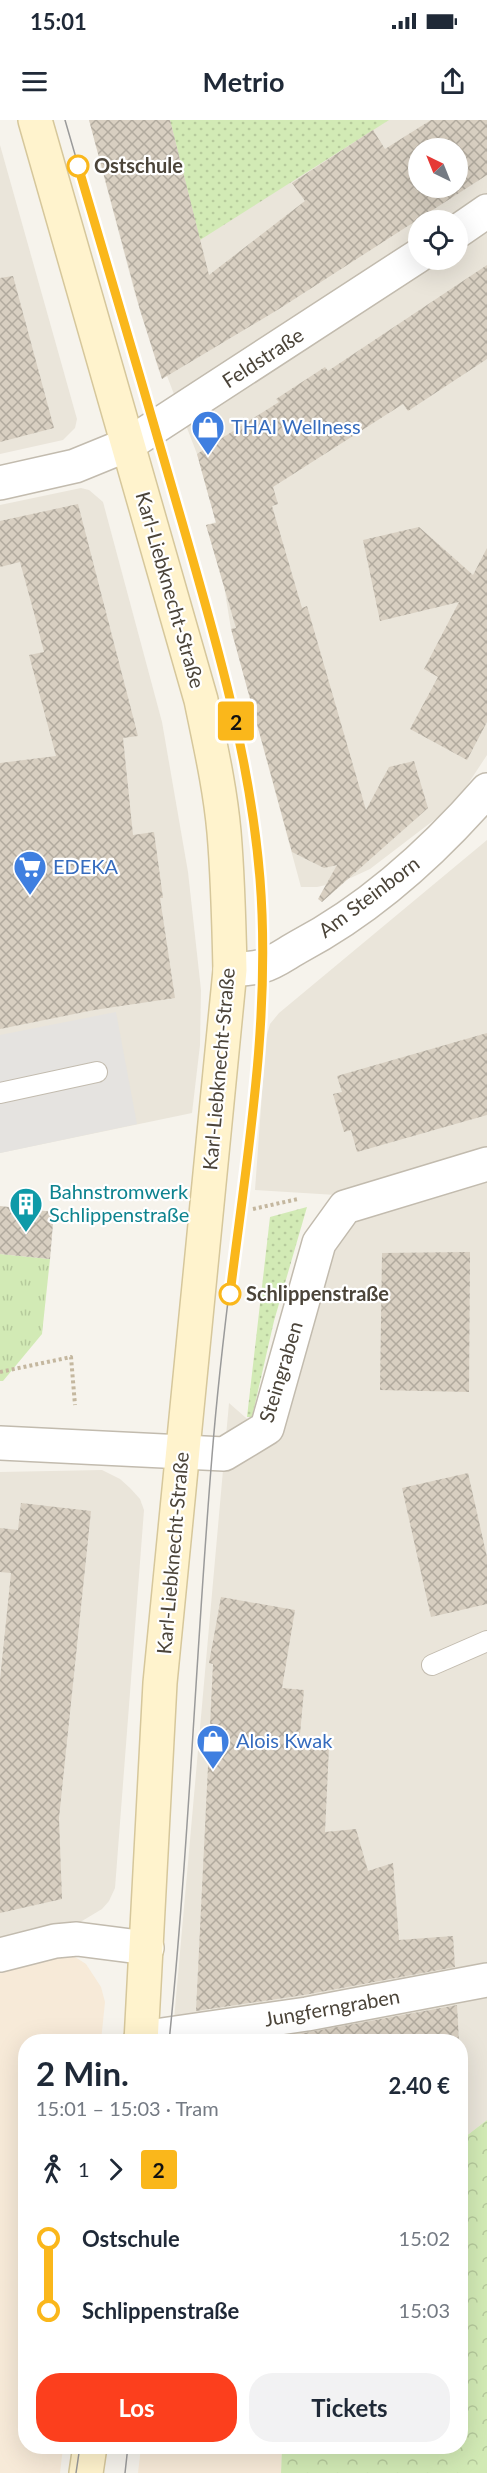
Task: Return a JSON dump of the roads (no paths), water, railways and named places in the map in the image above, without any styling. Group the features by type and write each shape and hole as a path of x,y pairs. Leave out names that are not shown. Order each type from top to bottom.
{"street":[{"name":"Karl-Liebknecht-Straße","path":"35,120 196,679 215,765 224,830 229,900 230,970 160,1683 141,2034"},
{"path":"468,224 487,211"},
{"name":"Feldstraße","path":"0,483 75,466 129,444 408,263"},
{"name":"Am Steinborn","path":"230,970 263,966 312,940 358,910 402,876 449,833 487,790"},
{"name":"Steingraben","path":"182,1452 224,1454 267,1428 319,1243 345,1207 487,1164"},
{"path":"0,1443 182,1452"},
{"path":"0,1955 55,1941 77,1940 147,1948"},
{"name":"Jungferngraben","path":"179,2034 307,2014 487,1980"},
{"path":"86,2473 89,2454"}],"lane":[{"path":"0,1093 97,1072"},
{"path":"432,1665 487,1641"}],"tram line":[{"path":"65,120 223,669 249,793 262,920 263,988 260,1037 215,1419 182,1896 170,2034"},
{"name":"2","path":"78,166 212,626 234,709 250,794 260,880 263,966 261,1030 256,1094 230,1294"},
{"path":"76,2473 79,2454"},
{"path":"125,2473 127,2454"}],"place":[{"name":"Ostschule","path":"78,166"},
{"name":"THAI Wellness","path":"208,456"},
{"name":"EDEKA","path":"30,896"},
{"name":"Bahnstromwerk Schlippenstraße","path":"26,1233"},
{"name":"Schlippenstraße","path":"230,1294"},
{"name":"Alois Kwak","path":"213,1770"}]}
